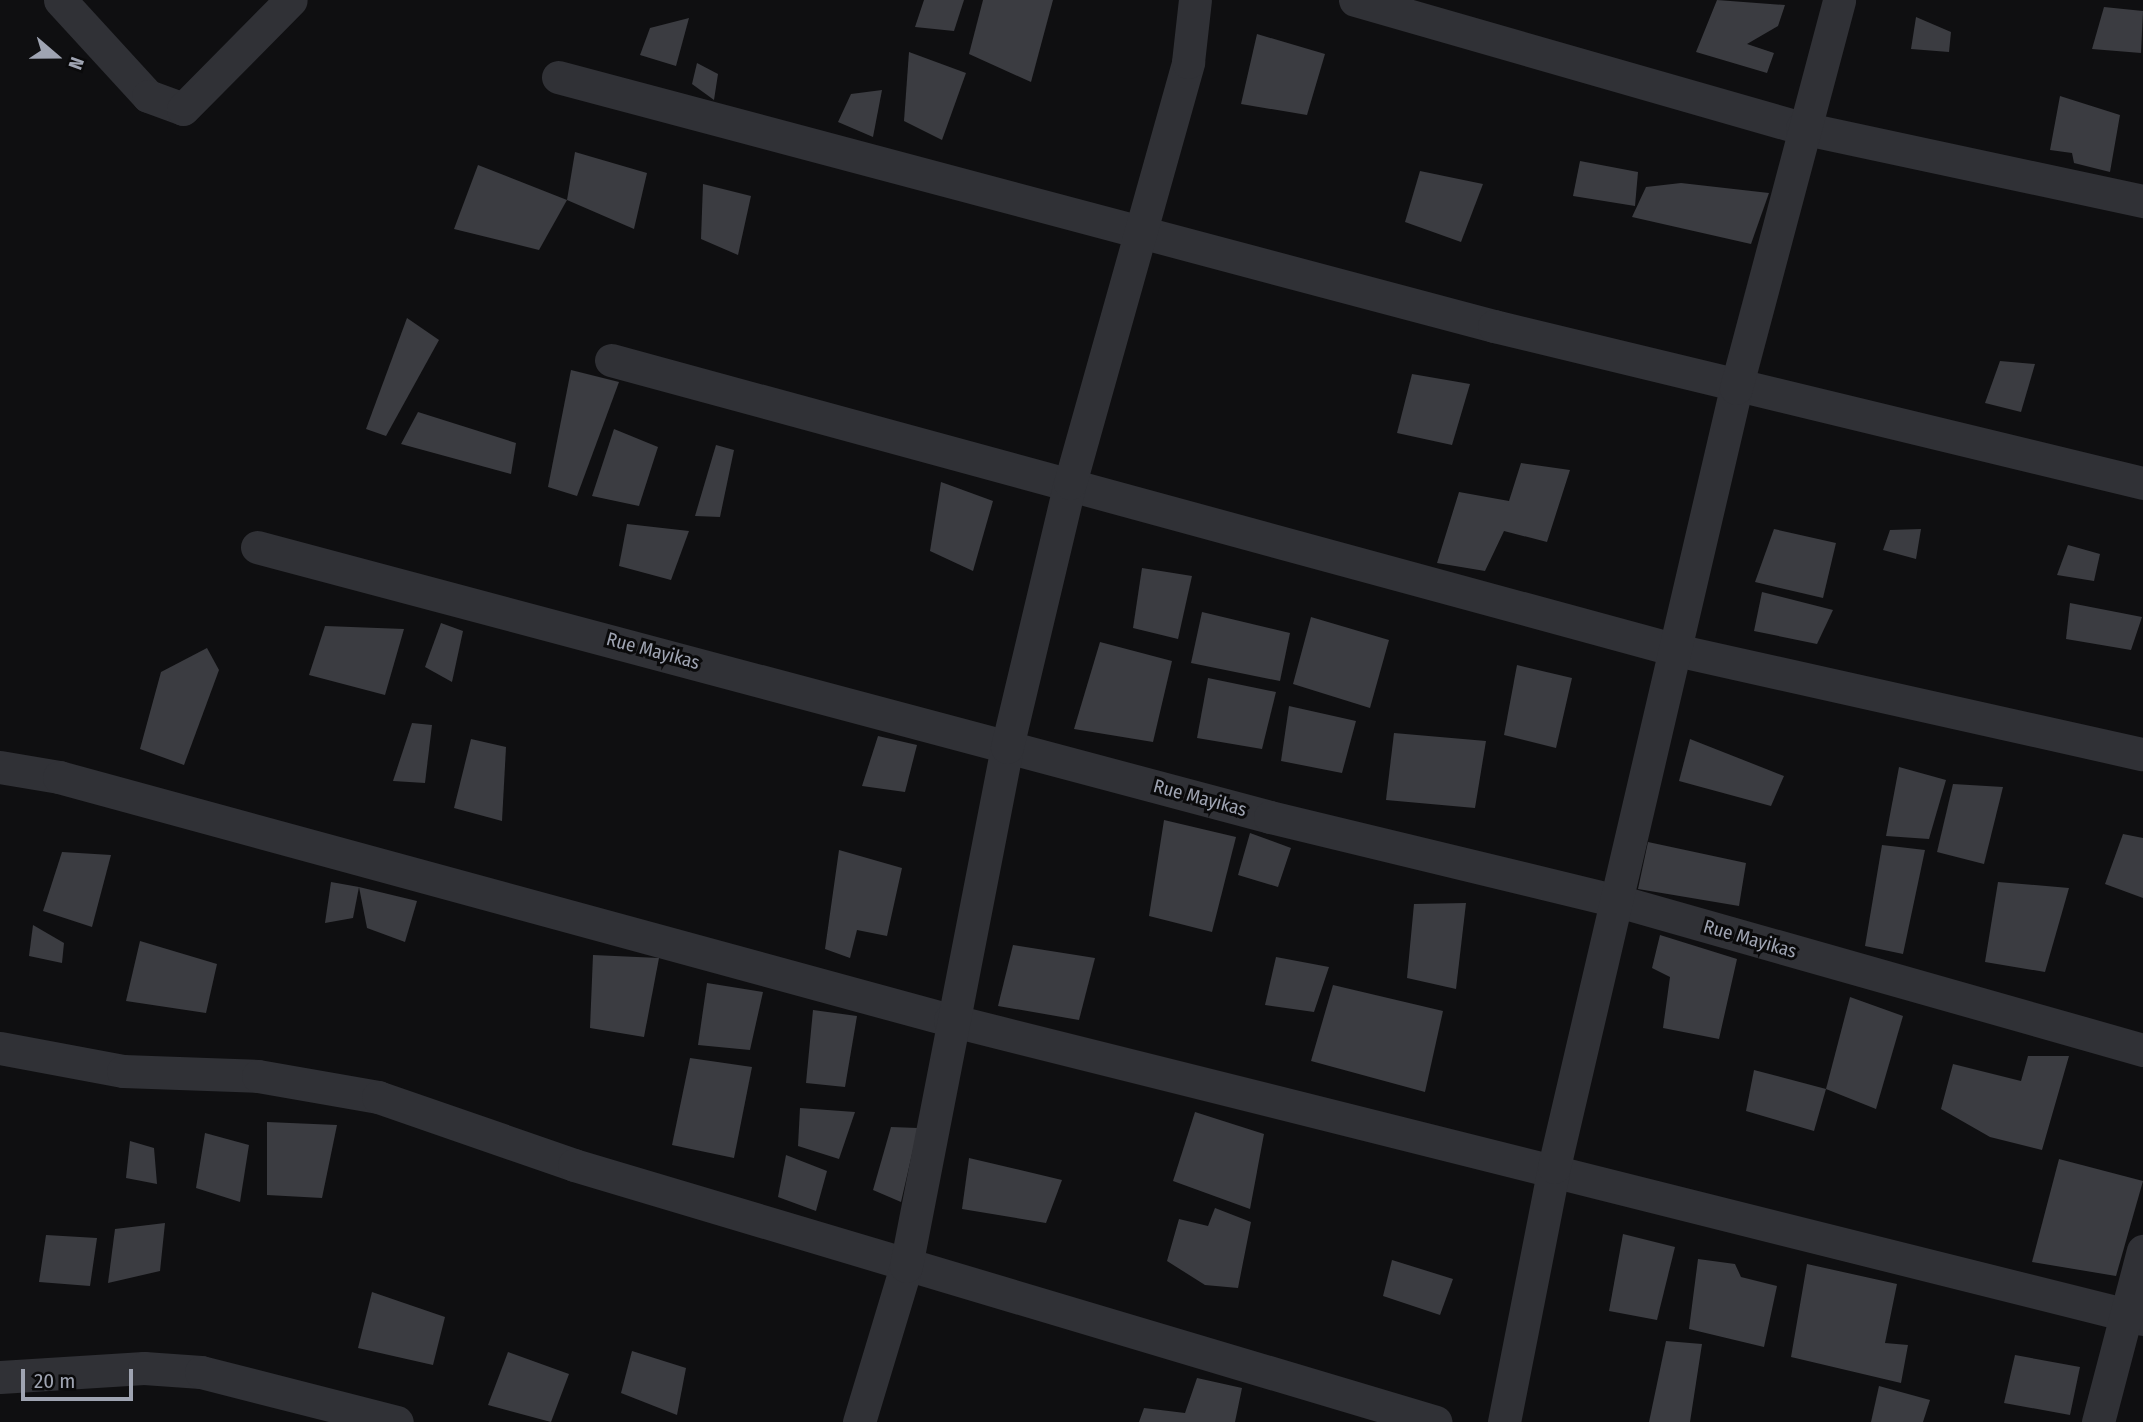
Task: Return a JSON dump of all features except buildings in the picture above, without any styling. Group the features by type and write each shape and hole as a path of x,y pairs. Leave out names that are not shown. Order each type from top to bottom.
{"street":[{"path":"60,0 148,96 183,109 291,0"},
{"path":"859,1422 906,1266 950,1020 1006,747 1070,483 1188,62 1195,0"},
{"path":"1355,0 1802,128 2143,201"},
{"path":"1504,1422 1554,1167 1736,388 1802,128 1839,0"},
{"path":"558,77 1736,388 2143,483"},
{"path":"611,360 1676,650 2143,754"},
{"name":"Rue Mayikas","path":"257,547 1006,747 1618,901 2143,1050"},
{"path":"0,767 72,780 950,1020 1554,1167 2135,1317"},
{"path":"0,1048 123,1071 328,1084 906,1266 1436,1422"},
{"path":"2098,1422 2135,1317 2143,1251"},
{"path":"0,1377 144,1368 201,1372 397,1422"}]}
